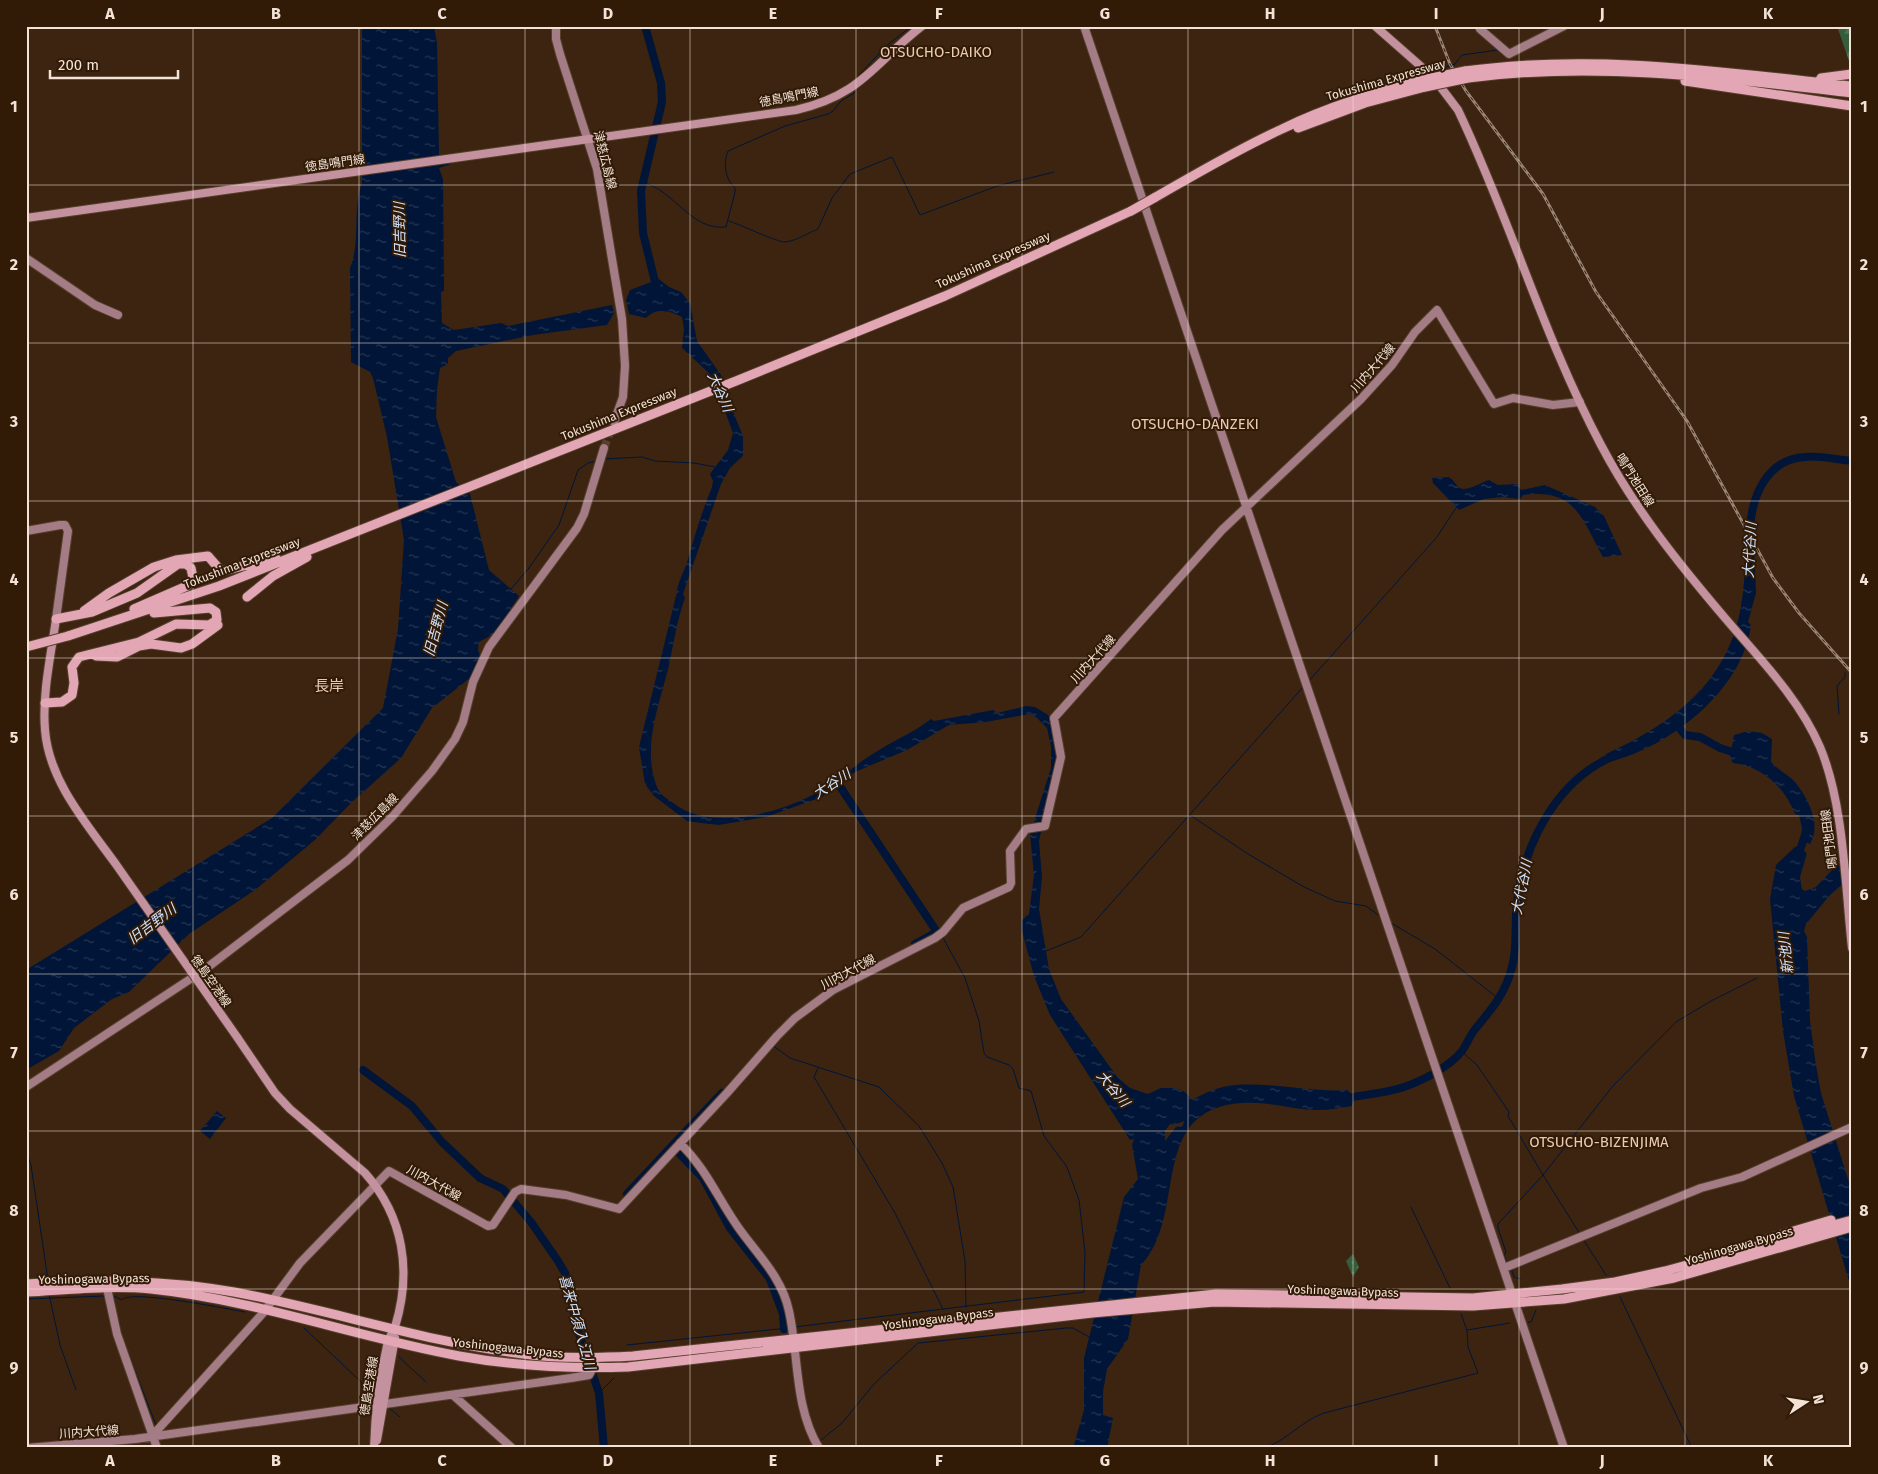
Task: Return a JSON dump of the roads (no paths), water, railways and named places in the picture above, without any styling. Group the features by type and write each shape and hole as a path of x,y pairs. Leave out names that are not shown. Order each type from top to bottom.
{"highway":[{"name":"Tokushima Expressway","path":"26,647 68,636 219,586 736,381 953,292 1131,211 1206,169 1331,115 1424,84 1494,67 1576,63 1667,67 1734,81"},
{"name":"Tokushima Expressway","path":"1467,75 1560,71 1646,73 1734,81 1766,77"},
{"path":"1766,77 1830,78 1852,74"},
{"path":"1766,77 1852,86"},
{"path":"1734,81 1852,94"},
{"path":"1734,81 1852,106"},
{"path":"247,597 290,566 372,526"},
{"path":"56,620 86,610 109,593 142,573 168,562 208,556 221,571 293,553 305,552"},
{"path":"56,620 92,612 137,593 178,564 186,564 191,568 193,578 187,586 68,636"},
{"path":"45,703 62,702 72,695 74,688 72,667 79,657 139,642 176,624 212,625 217,620 217,616 210,608 185,609 148,614 90,629"},
{"path":"45,703 62,705 73,700 77,692 76,666 82,660 97,656 117,657 145,644 181,648 192,644 222,622"},
{"path":"1750,1252 1784,1232 1852,1214"},
{"name":"Yoshinogawa Bypass","path":"1140,1304 1214,1302 1429,1306 1516,1304 1604,1292 1710,1269 1750,1252 1852,1220"},
{"name":"Yoshinogawa Bypass","path":"594,1365 792,1335 1093,1309 1216,1294 1306,1294 1429,1298 1513,1295 1615,1282 1852,1227"},
{"path":"1750,1252 1852,1232"},
{"name":"Yoshinogawa Bypass","path":"26,1284 104,1279 193,1286 272,1300 468,1346 564,1362 628,1367 794,1348 1093,1309"},
{"name":"Yoshinogawa Bypass","path":"26,1292 107,1288 149,1289 230,1301 462,1356 525,1365 564,1362"}],"main road":[{"name":"津慈広島線","path":"556,26 556,39 560,54 589,139 603,194 622,319 625,366 623,397 614,422"},
{"name":"徳島鳴門線","path":"26,218 817,105 854,87 922,26"},
{"path":"1084,26 1564,1448"},
{"name":"鳴門池田線","path":"1375,26 1434,77 1458,110 1580,402 1622,483 1660,538 1792,700 1808,723 1819,745 1832,781 1843,860 1852,948"},
{"path":"1480,29 1509,54 1564,26"},
{"path":"26,258 95,305 118,315"},
{"name":"川内大代線","path":"152,1436 266,1309 300,1263 389,1170 490,1226 517,1190 521,1189 538,1190 619,1209 796,1018 833,990 935,938 943,932 963,908 993,892 1010,887 1010,851 1026,829 1045,826 1061,757 1054,718 1222,530 1361,399 1392,365 1415,332 1437,310 1477,379 1494,404 1514,398 1553,405 1580,402"},
{"name":"津慈広島線","path":"26,1087 204,970 348,860 392,817 432,772 455,739 463,722 473,682 489,646 577,528 584,514 604,448"},
{"path":"26,531 60,525 65,526 68,531 56,620"},
{"name":"徳島空港線","path":"56,620 45,703 45,731 50,758 76,810 275,1093 290,1109 365,1173 375,1185 396,1222 404,1262 402,1283 374,1448"},
{"path":"1504,1268 1702,1188 1742,1177 1852,1127"},
{"path":"680,1143 701,1166 738,1226 777,1280 785,1295 802,1400 817,1445"},
{"path":"107,1288 117,1334 157,1448"},
{"name":"川内大代線","path":"26,1448 152,1436 453,1395 594,1365"},
{"path":"453,1395 512,1448"}],"water":[{"name":"旧吉野川","path":"362,26 434,26 437,43 439,155 449,155 451,164 439,168 443,179 444,291 441,292 442,323 454,330 501,323 508,326 612,305 614,313 607,325 533,335 456,351 448,358 448,364 440,368 436,417 456,482 470,494 489,570 519,596 495,633 479,642 478,650 480,656 470,678 432,708 401,758 352,802 316,839 255,890 189,934 129,992 112,999 74,1028 59,1051 26,1070 26,970 272,818 383,708 398,629 404,540 387,437 373,378 370,372 351,362 350,268 355,247 357,204 362,183"},
{"path":"659,279 669,287 681,292 690,303 697,341 721,375 724,390 743,436 743,456 730,468 721,484 683,594 685,598 651,741 653,772 660,792 676,805 692,813 710,817 729,818 750,816 790,805 823,789 869,756 931,719 934,721 993,710 997,713 1026,706 1035,707 1048,715 1051,721 1058,755 1039,841 1042,877 1039,909 1049,969 1061,999 1118,1078 1130,1088 1148,1094 1161,1088 1175,1088 1185,1092 1192,1100 1218,1088 1242,1085 1347,1090 1354,1096 1352,1106 1326,1110 1309,1110 1261,1103 1242,1103 1212,1110 1192,1124 1181,1144 1174,1168 1164,1219 1155,1244 1141,1265 1128,1339 1107,1369 1103,1392 1103,1415 1113,1418 1107,1448 1073,1448 1084,1410 1084,1358 1124,1197 1138,1179 1132,1145 1134,1139 1130,1140 1050,1015 1034,976 1022,931 1022,920 1029,914 1034,875 1030,834 1051,768 1051,747 1047,728 1036,717 1029,714 986,722 949,725 907,750 855,772 822,797 766,817 719,825 687,821 654,796 645,784 639,747 679,583 712,487 713,481 710,474 728,450 733,433 712,376 682,348 684,329 682,317 664,311 655,312 646,318 629,314 626,300 630,290","holes":["1184,1121 1183,1125 1176,1127 1165,1141 1165,1131 1170,1124 1174,1125"]},
{"path":"1448,477 1458,487 1463,489 1489,480 1498,485 1517,484 1521,490 1545,485 1595,507 1604,516 1622,555 1603,557 1582,518 1575,509 1566,501 1555,496 1541,494 1523,495 1520,499 1503,497 1484,499 1459,510 1433,483 1432,478"},
{"path":"1747,522 1753,523 1756,593 1748,622 1751,625 1745,649 1734,672 1719,693 1679,729 1656,743 1609,762 1606,754 1654,729 1694,697 1724,657 1734,633 1743,596"},
{"path":"1748,731 1762,733 1772,739 1771,762 1793,779 1805,796 1812,812 1815,829 1810,844 1801,840 1802,828 1799,815 1795,814 1787,797 1775,783 1752,768 1732,762 1730,756 1734,735"},
{"path":"1796,846 1807,853 1800,877 1802,889 1805,891 1816,887 1835,867 1852,855 1852,876 1830,895 1806,924 1804,931 1807,937 1810,1020 1821,1093 1852,1192 1852,1291 1794,1096 1783,1031 1770,899 1776,865"},
{"path":"217,1111 226,1118 210,1139 200,1131"}],"waterway":[{"name":"大谷川","path":"645,26 661,83 662,102 641,191 643,233 657,290"},
{"path":"851,84 886,46 912,26"},
{"path":"1437,70 1455,64 1462,55 1498,50"},
{"path":"644,183 665,193 703,223 714,227 726,227 735,192 735,188 729,180 726,171 726,155 728,151 785,126 828,114 854,91"},
{"path":"729,221 781,242 798,239 818,229 832,198 850,174 892,157 920,215 997,186 1054,172"},
{"path":"603,459 642,457 655,461 694,463 715,467"},
{"name":"大代谷川","path":"1750,531 1754,506 1763,482 1780,465 1791,459 1805,457 1823,457 1852,461"},
{"path":"510,590 529,568 559,525 578,470 588,463 597,461"},
{"path":"1308,682 1437,537 1456,508"},
{"path":"1839,714 1837,686 1845,677 1845,673"},
{"path":"1046,951 1081,937 1304,686"},
{"name":"新池川","path":"1676,724 1685,735 1700,737 1720,748 1739,754"},
{"name":"大代谷川","path":"1345,1098 1390,1091 1412,1084 1443,1068 1462,1051 1474,1031 1498,1000 1509,976 1515,952 1516,911 1521,880 1536,836 1547,816 1577,780 1595,766 1616,755"},
{"path":"837,782 937,932 915,944"},
{"path":"1190,815 1248,854 1304,887 1335,901 1366,906 1381,917"},
{"name":"新池川","path":"1798,856 1806,832"},
{"path":"1391,923 1435,949 1499,999"},
{"path":"794,1327 1084,1292 1085,1252 1079,1200 1067,1167 1044,1136 1031,1091 1019,1088 1013,1069 1009,1065 987,1057 984,1053 979,1021 965,978 942,936"},
{"path":"1580,1234 1543,1175 1612,1087 1676,1022 1711,1001 1757,978"},
{"path":"772,1045 790,1058 879,1087 919,1126 942,1163 953,1187 965,1261 966,1307"},
{"path":"1461,1051 1477,1065 1509,1112 1508,1116 1543,1175 1498,1224 1507,1263"},
{"path":"818,1068 814,1077 895,1213 943,1309"},
{"name":"喜来中須入江川","path":"363,1070 412,1106 442,1142 480,1178 503,1189 531,1222 558,1261 565,1273 579,1334 599,1393 604,1448"},
{"path":"722,1093 672,1146 703,1178 730,1228 770,1279 783,1314 784,1329"},
{"path":"627,1194 672,1146"},
{"path":"26,1151 31,1165 48,1280"},
{"path":"1411,1207 1450,1288"},
{"path":"1583,1239 1606,1275"},
{"path":"1511,1268 1514,1277 1520,1279"},
{"path":"294,1277 300,1270"},
{"path":"49,1294 60,1345 76,1390"},
{"path":"26,1299 105,1296"},
{"path":"112,1296 123,1340 156,1425"},
{"path":"114,1296 122,1300 129,1297 160,1298 245,1312"},
{"path":"1620,1297 1692,1448"},
{"path":"1528,1322 1531,1322 1536,1310"},
{"path":"1264,1448 1280,1441 1308,1421 1324,1413 1478,1373 1468,1347 1467,1330 1461,1314"},
{"path":"242,1344 260,1323"},
{"path":"1467,1330 1510,1323"},
{"path":"304,1328 374,1394"},
{"path":"627,1345 788,1328"},
{"path":"820,1441 842,1423 874,1384 918,1343 1066,1328 1073,1328 1091,1338"},
{"path":"399,1357 426,1382"},
{"path":"599,1393 614,1378"},
{"path":"388,1407 400,1417"},
{"path":"809,1448 815,1445"}],"tunnel":[{"path":"604,448 612,427"}],"railway":[{"path":"1435,26 1450,64 1466,91 1543,194 1596,292 1687,421 1773,578 1799,613 1852,673"}],"district":[{"name":"OTSUCHO-DAIKO","path":"936,52"},
{"name":"OTSUCHO-DANZEKI","path":"1195,424"},
{"name":"長岸","path":"329,686"},
{"name":"OTSUCHO-BIZENJIMA","path":"1599,1142"}]}
